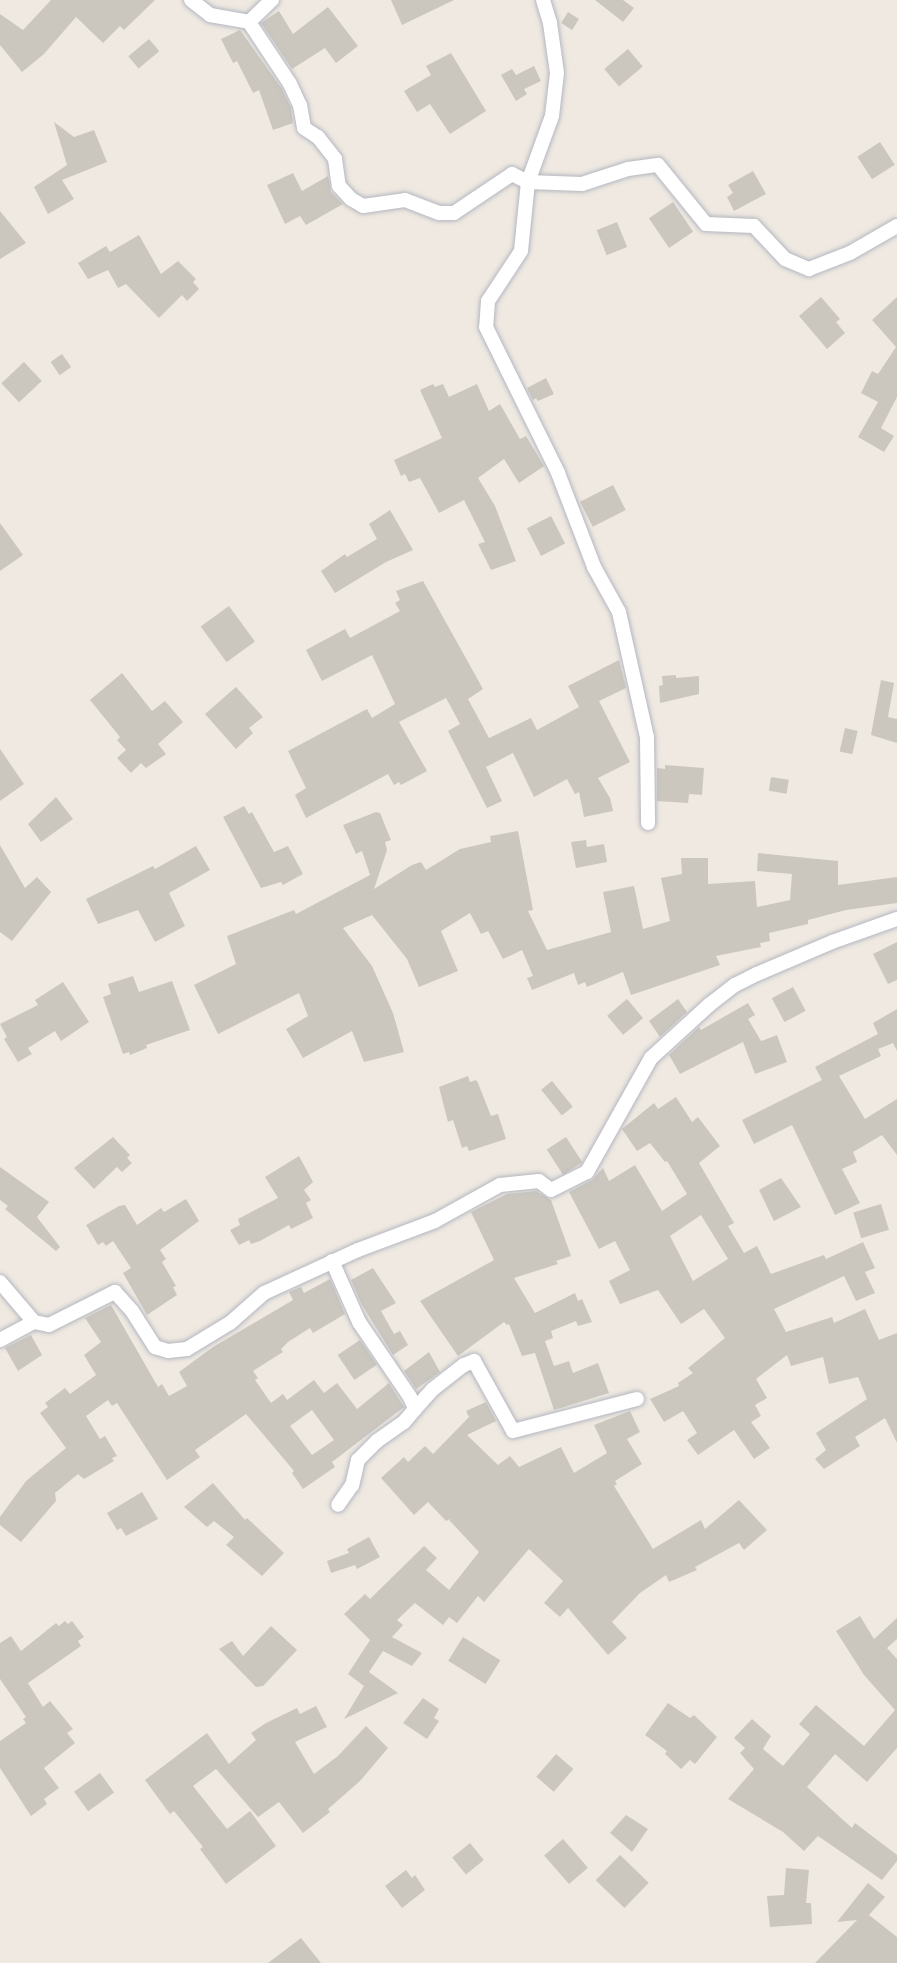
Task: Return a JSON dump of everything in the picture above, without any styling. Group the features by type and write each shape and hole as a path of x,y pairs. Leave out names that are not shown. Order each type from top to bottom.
{"street":[{"path":"191,0 210,15 249,22 290,84 300,105 304,128 318,137 335,159 339,186 351,199 363,206 405,200 439,213 454,214 512,174 528,182 583,184 628,169 658,165 706,224 754,226 785,259 809,269 850,253 897,226"},
{"path":"249,22 272,0"},
{"path":"543,0 550,23 556,73 552,116 528,182 521,251 488,302 486,327 558,473 594,567 619,612 647,737 648,823"},
{"path":"0,1282 34,1322 49,1325 115,1292 132,1311 155,1347 168,1351 187,1349 230,1323 264,1293 332,1261 435,1221 500,1185 539,1181 551,1190 587,1172 651,1058 709,1005 735,985 769,968 897,919"},
{"path":"332,1261 359,1322 410,1397 415,1409"},
{"path":"0,1340 34,1322"},
{"path":"338,1505 352,1485 358,1460 377,1441 404,1422 433,1389 464,1365 474,1361 513,1430 637,1399"}],"building":[{"path":"51,0 155,0 124,30 120,26 103,43 76,17 44,54 22,72 0,45 0,14 23,30"},
{"path":"391,0 454,0 402,25"},
{"path":"595,0 623,0 634,8 623,22"},
{"path":"328,7 358,46 336,63 325,48 292,69 261,23 279,11 293,34"},
{"path":"568,12 579,19 572,30 561,23"},
{"path":"240,30 282,89 291,108 293,123 273,130 259,90 253,93 237,61 233,63 221,39"},
{"path":"149,39 159,51 139,69 128,56"},
{"path":"628,49 643,67 619,87 604,69"},
{"path":"451,53 486,111 450,134 430,104 417,112 404,91 431,75 426,66"},
{"path":"534,66 541,81 524,89 527,94 516,101 501,75 512,69 516,75"},
{"path":"54,122 74,137 94,130 107,162 62,180 74,199 48,214 34,187 67,165"},
{"path":"880,142 895,165 872,179 857,157"},
{"path":"753,171 766,194 734,211 727,197 733,193 728,185"},
{"path":"293,173 302,191 328,176 331,192 343,204 306,225 300,216 285,224 267,185"},
{"path":"673,202 693,232 669,248 649,218"},
{"path":"0,211 26,243 0,259"},
{"path":"617,222 627,247 607,255 597,230"},
{"path":"139,235 161,274 178,261 196,279 193,282 199,289 187,301 182,295 159,318 126,284 118,288 108,270 88,279 78,263 106,246 110,252"},
{"path":"821,297 840,319 836,322 845,333 827,349 799,316"},
{"path":"897,297 897,397 881,428 894,436 884,452 858,437 878,402 861,393 872,371 878,374 896,347 872,320"},
{"path":"62,354 71,367 60,375 51,362"},
{"path":"24,362 42,381 19,402 1,383"},
{"path":"546,378 554,394 538,401 536,398 533,400 527,388"},
{"path":"433,384 435,387 443,384 449,397 477,384 489,411 500,404 520,439 526,436 544,466 519,483 504,459 478,478 495,506 516,561 491,570 478,544 485,542 464,500 439,513 420,478 409,482 405,474 401,476 394,460 442,438 420,390"},
{"path":"613,485 626,510 593,527 580,502"},
{"path":"390,510 413,550 386,562 335,593 321,571 345,554 347,557 377,539 369,524"},
{"path":"551,516 565,544 541,556 527,528"},
{"path":"0,523 23,555 0,571"},
{"path":"423,581 483,689 468,699 489,738 531,718 537,730 579,707 568,686 619,660 626,688 599,701 630,762 598,778 610,798 613,811 584,817 579,792 575,794 567,779 534,797 513,753 486,767 502,801 487,808 448,731 460,724 446,698 399,722 427,771 401,785 399,782 394,785 388,774 306,818 295,795 306,788 288,751 367,709 372,718 395,704 372,655 322,681 306,650 345,629 350,638 400,611 395,603 400,600 396,591"},
{"path":"229,606 255,642 227,662 201,627"},
{"path":"122,673 152,711 165,701 183,722 158,744 166,754 146,768 141,763 131,773 117,758 126,750 117,740 120,737 90,700"},
{"path":"676,675 676,678 699,676 699,694 660,703 659,686 663,685 662,676"},
{"path":"881,680 894,683 888,717 897,719 897,743 871,735"},
{"path":"236,687 263,717 249,728 253,733 236,749 205,714"},
{"path":"845,728 858,731 852,754 840,751"},
{"path":"0,749 24,784 0,801"},
{"path":"665,765 704,768 702,795 689,794 688,803 657,801 657,768 665,769"},
{"path":"771,777 789,780 787,794 769,791"},
{"path":"56,797 73,819 41,842 28,824"},
{"path":"244,806 249,814 252,812 274,852 288,846 303,874 283,885 281,882 261,888 223,817"},
{"path":"376,812 380,813 391,840 385,842 387,850 374,889 412,865 421,862 426,870 460,849 491,842 490,836 518,831 533,910 528,911 547,950 611,932 603,892 634,886 643,929 670,921 661,878 682,874 681,858 708,858 708,884 755,881 757,907 790,900 792,874 757,871 758,853 838,861 838,885 897,877 897,903 846,910 808,920 808,924 769,933 770,941 760,943 761,947 716,956 720,965 631,995 623,972 587,987 585,982 578,985 574,973 532,990 527,978 533,976 522,950 503,959 488,931 481,934 470,913 441,931 458,971 419,987 407,959 372,915 343,928 372,966 393,1013 404,1052 364,1062 352,1031 303,1058 286,1029 308,1016 299,993 218,1034 194,985 236,964 227,936 294,910 296,914 370,875 362,851 356,854 343,825"},
{"path":"586,840 587,847 604,844 607,862 576,868 571,842"},
{"path":"0,845 25,888 37,877 51,892 12,941 0,932"},
{"path":"196,846 210,870 169,893 185,926 155,942 138,910 98,924 86,899 153,866 155,869"},
{"path":"897,942 897,980 888,984 873,954"},
{"path":"133,976 139,992 172,981 190,1030 146,1045 147,1048 130,1055 129,1052 123,1054 103,997 111,994 108,984"},
{"path":"63,982 89,1022 61,1041 55,1031 28,1048 32,1054 18,1062 4,1039 7,1037 0,1024 38,1005 35,1000"},
{"path":"793,987 806,1011 784,1022 772,998"},
{"path":"627,999 643,1018 623,1035 607,1016"},
{"path":"678,999 687,1012 660,1037 649,1021"},
{"path":"748,1003 755,1015 748,1019 761,1041 777,1035 787,1062 755,1074 743,1042 680,1074 669,1055 699,1027 701,1030"},
{"path":"897,1009 897,1051 893,1043 878,1049 881,1056 839,1076 865,1119 897,1099 897,1155 882,1135 853,1152 857,1162 842,1169 860,1203 835,1215 792,1125 754,1144 742,1120 822,1080 815,1067 878,1034 873,1023"},
{"path":"468,1076 470,1082 476,1080 478,1083 491,1116 498,1114 506,1139 469,1151 467,1146 462,1148 453,1120 448,1122 439,1087"},
{"path":"552,1081 573,1107 562,1115 541,1090"},
{"path":"676,1097 692,1122 698,1117 720,1146 699,1163 734,1223 728,1226 744,1253 757,1246 771,1274 824,1255 826,1259 863,1242 875,1268 865,1272 875,1293 856,1301 844,1276 774,1309 786,1332 832,1317 834,1323 865,1309 879,1340 897,1333 897,1443 885,1418 855,1437 860,1446 824,1469 815,1459 826,1450 816,1433 867,1399 858,1377 829,1384 823,1357 791,1366 787,1355 756,1379 767,1398 755,1405 761,1416 751,1422 770,1448 754,1459 734,1430 698,1455 687,1440 697,1433 683,1411 664,1422 650,1399 679,1386 678,1383 693,1373 688,1368 725,1338 704,1309 681,1324 658,1290 620,1304 609,1281 630,1270 615,1241 599,1249 569,1192 592,1180 603,1168 609,1181 635,1165 662,1211 687,1194 667,1161 665,1162 650,1143 637,1151 622,1129 654,1103 658,1109","holes":["701,1215 728,1259 693,1281 670,1236"]},
{"path":"113,1137 130,1155 127,1158 132,1163 122,1172 117,1167 94,1189 74,1168"},
{"path":"566,1137 582,1162 563,1175 547,1150"},
{"path":"299,1156 313,1182 304,1190 311,1200 306,1203 313,1218 291,1229 289,1225 260,1241 251,1244 249,1240 239,1245 230,1230 240,1225 238,1219 278,1198 265,1177"},
{"path":"0,1167 49,1202 37,1217 60,1247 56,1251 5,1209 8,1206 0,1200"},
{"path":"781,1178 801,1207 774,1221 759,1190"},
{"path":"536,1191 551,1200 571,1256 556,1261 558,1264 514,1278 535,1313 575,1293 578,1301 582,1299 592,1322 578,1326 576,1321 551,1331 553,1338 545,1341 554,1366 569,1361 573,1373 598,1363 609,1393 554,1410 535,1353 522,1356 509,1324 504,1322 458,1356 420,1301 494,1260 471,1212 507,1194"},
{"path":"186,1199 199,1221 160,1250 166,1259 162,1262 176,1286 173,1287 177,1295 147,1315 123,1273 131,1268 113,1241 106,1246 103,1242 98,1245 86,1225 125,1205 137,1225 161,1208 164,1212"},
{"path":"881,1204 889,1230 861,1238 853,1212"},
{"path":"373,1268 396,1303 381,1311 394,1334 400,1331 408,1345 393,1355 362,1305 351,1280"},
{"path":"330,1279 345,1314 313,1333 310,1328 288,1342 281,1349 283,1352 253,1371 258,1378 255,1380 271,1403 283,1394 287,1400 314,1380 324,1393 337,1383 357,1409 389,1383 404,1407 332,1462 335,1467 303,1489 292,1473 294,1471 246,1414 195,1450 200,1457 167,1480 117,1403 112,1406 108,1400 86,1416 100,1439 105,1436 117,1456 112,1458 114,1461 84,1479 78,1474 55,1493 56,1501 21,1542 0,1525 0,1517 26,1481 66,1448 40,1413 48,1407 45,1403 65,1388 70,1394 96,1375 84,1355 101,1342 85,1318 111,1305 158,1387 162,1384 169,1396 187,1386 179,1372 213,1347 293,1300 289,1292 301,1287 304,1293","holes":["312,1410 334,1440 312,1455 290,1426"]},
{"path":"31,1335 42,1355 18,1371 5,1348"},
{"path":"360,1340 377,1365 354,1380 338,1355"},
{"path":"429,1352 440,1372 416,1389 404,1371"},
{"path":"486,1402 496,1421 467,1435 498,1465 510,1456 519,1467 561,1447 574,1473 607,1453 594,1425 630,1411 640,1432 627,1439 642,1464 615,1481 617,1484 614,1486 653,1549 701,1520 705,1529 739,1500 767,1530 744,1550 739,1543 695,1567 697,1570 669,1582 666,1575 640,1593 612,1622 627,1638 608,1655 568,1608 560,1617 544,1603 563,1581 529,1549 484,1602 478,1596 457,1623 449,1617 443,1625 415,1603 397,1620 403,1625 392,1637 422,1653 412,1666 383,1651 369,1672 398,1693 344,1719 364,1686 348,1674 370,1640 344,1614 365,1594 370,1599 424,1546 437,1558 426,1570 449,1590 479,1552 449,1520 452,1518 446,1521 428,1502 414,1515 381,1478 404,1457 408,1462 425,1446 433,1454 469,1417 466,1411"},
{"path":"213,1483 245,1520 247,1518 284,1553 262,1576 226,1545 234,1537 214,1521 207,1527 184,1507"},
{"path":"142,1492 158,1519 126,1536 121,1528 117,1530 107,1513"},
{"path":"369,1537 380,1557 357,1569 355,1565 331,1573 327,1561 349,1553 347,1549"},
{"path":"860,1616 874,1639 897,1618 897,1639 887,1648 897,1659 897,1748 867,1782 835,1754 807,1787 852,1828 855,1823 897,1855 897,1861 882,1880 818,1836 804,1851 783,1832 728,1799 754,1769 740,1753 745,1748 734,1738 752,1719 771,1736 763,1749 783,1766 810,1734 799,1724 816,1705 864,1746 895,1710 864,1675 836,1631"},
{"path":"65,1621 68,1624 72,1621 84,1637 78,1641 81,1646 28,1683 43,1707 50,1701 73,1729 67,1733 75,1743 44,1768 59,1788 44,1799 47,1804 31,1816 0,1768 0,1741 26,1723 23,1719 26,1717 0,1679 0,1643 11,1636 21,1651 56,1623 59,1626"},
{"path":"271,1626 297,1650 263,1686 256,1687 219,1649 232,1641 243,1656"},
{"path":"463,1637 500,1660 485,1684 448,1661"},
{"path":"423,1698 439,1709 434,1718 439,1721 427,1739 403,1723"},
{"path":"668,1703 690,1718 694,1715 717,1737 695,1764 690,1760 681,1769 665,1754 667,1751 645,1735"},
{"path":"316,1706 327,1727 295,1742 314,1774 338,1756 366,1726 388,1748 360,1781 328,1809 330,1812 303,1833 279,1802 258,1817 216,1769 193,1786 227,1829 250,1811 276,1846 226,1884 200,1849 203,1847 174,1811 170,1814 145,1780 207,1733 229,1764 256,1740 251,1733 266,1723 297,1708 300,1714"},
{"path":"556,1754 573,1769 554,1792 536,1777"},
{"path":"100,1773 114,1792 88,1811 74,1792"},
{"path":"626,1815 648,1829 632,1852 610,1833"},
{"path":"563,1839 588,1868 569,1884 544,1855"},
{"path":"470,1843 484,1860 466,1875 452,1857"},
{"path":"620,1855 649,1883 624,1908 596,1880"},
{"path":"786,1868 809,1870 806,1903 811,1903 812,1924 770,1927 767,1896 784,1895"},
{"path":"406,1870 412,1878 415,1875 425,1890 402,1908 385,1886"},
{"path":"868,1883 885,1897 869,1915 897,1937 897,1963 815,1963 857,1920 837,1922"},
{"path":"301,1938 321,1963 268,1963"}]}
